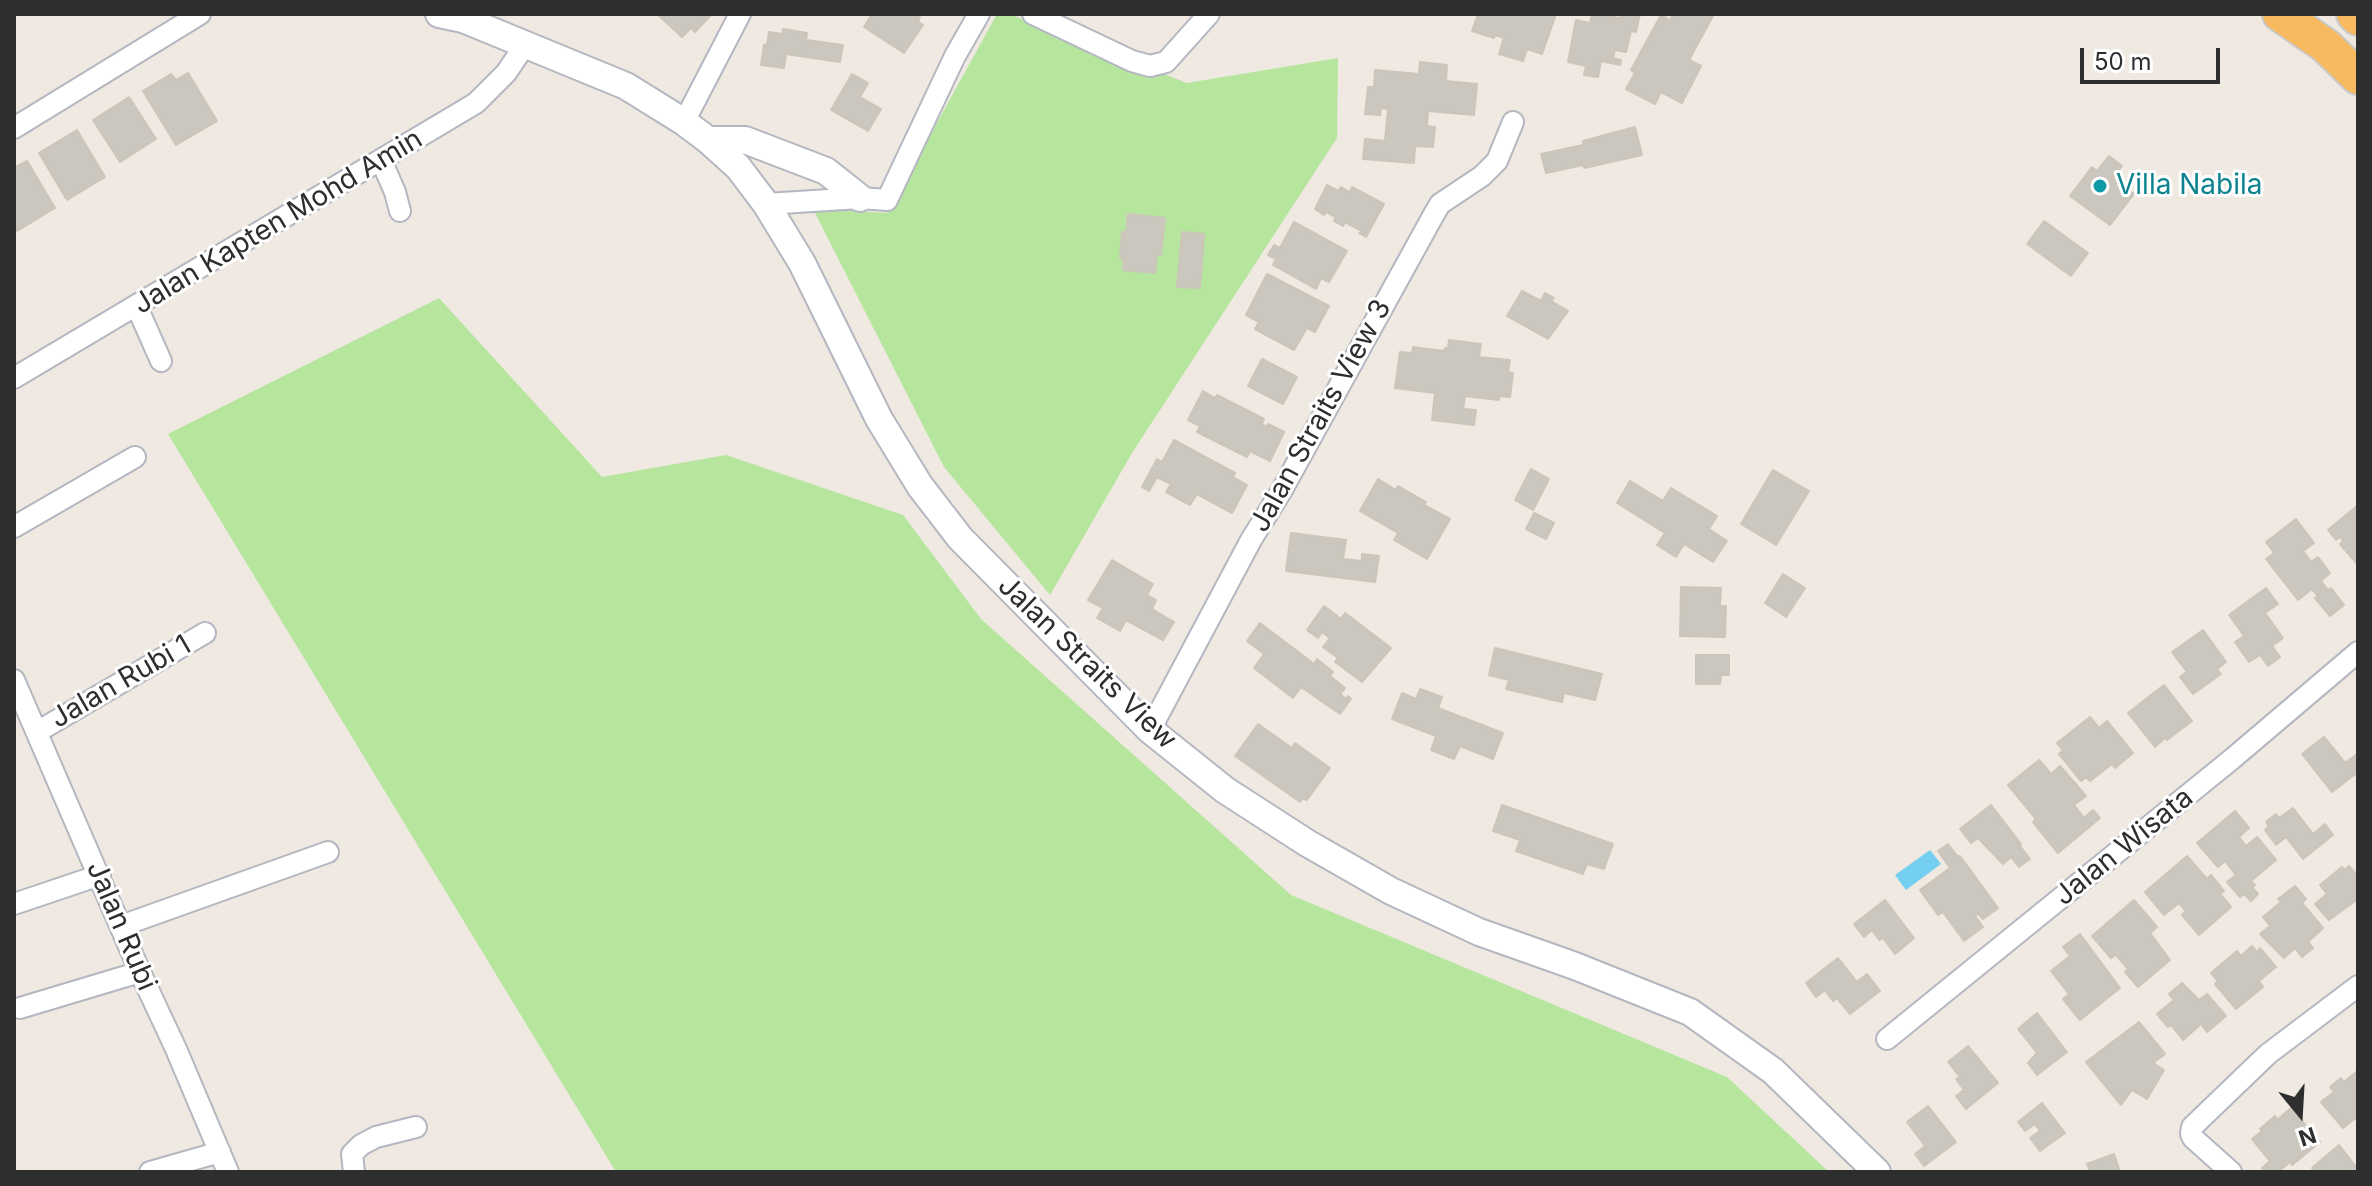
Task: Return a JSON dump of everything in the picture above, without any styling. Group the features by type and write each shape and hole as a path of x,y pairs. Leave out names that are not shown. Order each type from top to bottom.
{"highway":[{"path":"2280,14 2326,46 2358,77"},
{"path":"2354,14 2358,18"}],"street":[{"path":"14,128 200,14"},
{"path":"684,122 740,14"},
{"path":"766,204 860,198 887,200 955,56 979,14"},
{"path":"1033,14 1132,61 1150,66 1166,62 1209,14"},
{"name":"Jalan Straits View","path":"456,16 626,86 684,122 738,167 766,204 802,263 879,419 920,486 960,538 1150,730 1236,797 1307,843 1391,891 1479,932 1690,1012 1773,1071 1877,1172"},
{"name":"Jalan Kapten Mohd Amin","path":"14,378 476,103 506,73 525,45"},
{"name":"Jalan Straits View 3","path":"1150,730 1251,540 1282,490 1440,204 1482,176 1497,161 1513,122"},
{"path":"708,140 745,140 826,171 860,198"},
{"path":"381,160 400,211"},
{"path":"137,307 161,361"},
{"path":"14,527 135,457"},
{"name":"Jalan Rubi 1","path":"37,732 205,633"},
{"name":"Jalan Wisata","path":"1887,1039 2232,759 2358,652"},
{"name":"Jalan Rubi","path":"14,680 228,1172"},
{"path":"121,926 328,852"},
{"path":"14,904 100,875"},
{"path":"20,1008 140,972"},
{"path":"2231,1172 2193,1138 2192,1127 2268,1054 2358,986"},
{"path":"354,1172 352,1154 361,1145 376,1137 416,1127"},
{"path":"150,1172 220,1152"}],"green space":[{"path":"997,14 1009,14 1187,83 1338,58 1337,138 1132,453 1050,595 944,467 813,209 887,213"},
{"path":"439,298 602,477 726,455 903,515 981,619 1291,895 1727,1077 1829,1172 616,1172 168,434"}],"water":[{"path":"1930,850 1941,864 1906,890 1895,875"}],"building":[{"path":"657,14 712,14 695,32 691,28 682,37"},
{"path":"872,14 921,14 918,22 923,25 904,53 864,27"},
{"path":"1478,14 1556,14 1542,54 1527,49 1523,61 1499,54 1504,38 1472,31"},
{"path":"1592,14 1621,18 1622,14 1640,14 1636,32 1631,31 1626,52 1615,50 1613,58 1621,60 1620,65 1601,61 1598,77 1584,75 1586,66 1568,62 1576,20 1590,23"},
{"path":"1673,14 1714,14 1689,60 1701,66 1682,103 1661,92 1655,104 1626,89 1635,73 1631,70 1661,15 1670,20"},
{"path":"783,29 807,33 806,40 843,45 840,62 786,54 784,68 761,65 769,32 782,34"},
{"path":"1420,62 1447,65 1446,81 1477,84 1474,115 1428,111 1427,126 1435,127 1433,147 1415,146 1414,163 1363,159 1365,139 1385,141 1388,109 1381,108 1380,115 1365,114 1368,87 1374,87 1375,70 1419,74"},
{"path":"188,73 217,121 176,145 143,91 171,74 176,80"},
{"path":"852,74 868,83 860,97 881,109 868,131 831,110"},
{"path":"129,97 156,139 120,162 93,120"},
{"path":"1635,127 1642,155 1546,173 1541,154 1583,145 1583,141"},
{"path":"77,130 105,177 67,200 39,153"},
{"name":"Villa Nabila","path":"2109,156 2122,166 2113,178 2134,194 2110,225 2070,196 2092,167 2097,171"},
{"path":"27,161 55,208 17,231 14,227 14,168"},
{"path":"1327,185 1338,191 1341,187 1350,192 1352,187 1384,204 1366,237 1359,233 1362,231 1345,222 1343,226 1334,221 1336,217 1326,212 1324,215 1315,209"},
{"path":"1128,214 1165,218 1161,255 1157,254 1155,273 1123,270 1124,259 1120,258 1122,232 1126,232"},
{"path":"2044,221 2088,253 2071,276 2027,244"},
{"path":"1294,222 1347,251 1329,282 1321,278 1316,289 1273,265 1276,259 1268,255 1274,245 1280,248"},
{"path":"1182,232 1204,234 1200,288 1177,287"},
{"path":"1267,274 1329,306 1315,332 1307,328 1294,350 1255,329 1259,322 1246,315"},
{"path":"1522,291 1541,301 1545,293 1554,298 1551,301 1568,311 1548,339 1507,316"},
{"path":"1449,340 1481,344 1479,357 1510,360 1508,372 1513,373 1510,397 1499,396 1499,400 1465,396 1463,409 1476,410 1474,425 1432,420 1435,393 1395,388 1400,352 1412,353 1413,347 1444,351 1448,348"},
{"path":"1262,359 1297,377 1283,404 1248,386"},
{"path":"1203,391 1264,419 1262,424 1267,427 1268,424 1284,432 1270,461 1250,451 1247,457 1197,432 1200,426 1188,420"},
{"path":"1174,440 1235,473 1233,477 1247,485 1232,513 1197,494 1190,505 1166,492 1171,484 1157,477 1149,491 1142,487 1157,459 1162,462"},
{"path":"1531,469 1549,479 1533,510 1515,500"},
{"path":"1773,470 1809,491 1776,545 1741,524"},
{"path":"1378,479 1396,490 1398,486 1450,519 1427,559 1394,540 1398,533 1360,511"},
{"path":"1630,481 1663,501 1671,488 1717,516 1709,529 1727,541 1713,562 1684,544 1676,557 1657,545 1665,533 1617,503"},
{"path":"2358,505 2358,565 2340,544 2343,541 2340,537 2336,540 2328,530"},
{"path":"1534,513 1554,523 1546,539 1526,529"},
{"path":"2296,519 2314,543 2303,551 2311,562 2318,557 2330,573 2321,581 2344,605 2330,616 2315,598 2318,596 2312,589 2298,600 2266,559 2274,553 2266,542"},
{"path":"1291,533 1346,540 1343,559 1362,561 1362,554 1379,556 1375,582 1286,571"},
{"path":"1112,560 1153,584 1147,595 1156,600 1152,609 1174,622 1163,640 1126,620 1120,631 1097,618 1103,608 1088,600"},
{"path":"1783,574 1805,588 1786,617 1765,603"},
{"path":"1681,587 1721,588 1720,606 1726,606 1725,637 1680,636"},
{"path":"2266,588 2278,604 2265,613 2283,638 2272,646 2280,657 2268,666 2260,655 2249,662 2235,642 2244,636 2229,615"},
{"path":"1324,606 1341,619 1345,613 1391,648 1362,682 1335,662 1338,658 1323,647 1330,638 1322,632 1318,638 1307,630"},
{"path":"1260,623 1314,664 1317,659 1333,672 1330,676 1345,688 1340,694 1351,699 1340,714 1301,687 1293,698 1254,668 1264,654 1247,641"},
{"path":"2203,630 2226,662 2217,669 2221,674 2193,694 2180,677 2187,672 2172,652"},
{"path":"1495,648 1602,674 1595,700 1564,693 1562,702 1506,689 1509,680 1489,675"},
{"path":"1696,655 1729,655 1729,675 1721,675 1720,684 1696,684"},
{"path":"2164,685 2192,721 2155,747 2128,713"},
{"path":"1420,689 1442,697 1438,708 1503,733 1493,759 1460,746 1454,759 1431,750 1436,736 1392,719 1402,693 1416,699"},
{"path":"2090,717 2099,728 2107,721 2133,753 2115,768 2112,764 2090,781 2086,777 2081,781 2059,754 2063,750 2057,743"},
{"path":"1258,724 1292,748 1295,743 1330,768 1307,800 1303,798 1300,802 1235,756"},
{"path":"2324,737 2345,763 2358,755 2358,772 2332,792 2302,754"},
{"path":"2039,760 2051,774 2060,766 2086,796 2074,805 2084,818 2093,810 2100,818 2058,853 2033,822 2036,819 2008,785"},
{"path":"1502,805 1613,844 1604,869 1587,864 1583,874 1516,851 1520,840 1493,831"},
{"path":"1991,805 2030,859 2019,867 2011,857 2003,864 1978,838 1971,843 1960,829"},
{"path":"2293,808 2313,834 2325,824 2333,835 2303,859 2286,837 2276,845 2265,830 2269,826 2266,822 2276,814 2279,818"},
{"path":"2235,811 2249,828 2239,837 2246,846 2257,837 2276,860 2251,881 2258,894 2251,901 2244,894 2240,897 2227,882 2236,875 2225,861 2218,867 2197,843"},
{"path":"1948,844 1998,908 1983,919 1978,913 1975,916 1983,927 1964,941 1943,912 1938,915 1920,890 1950,868 1938,851"},
{"path":"2187,856 2207,879 2211,875 2224,891 2220,894 2231,907 2199,935 2182,915 2186,911 2179,903 2164,915 2145,892"},
{"path":"2349,866 2358,876 2358,899 2329,920 2315,904 2327,894 2320,885 2342,867 2344,870"},
{"path":"2295,886 2306,899 2302,903 2323,928 2308,942 2313,948 2302,957 2295,948 2284,958 2260,934 2270,926 2263,917 2281,902 2278,899"},
{"path":"1885,900 1914,938 1895,954 1883,938 1879,940 1872,930 1864,937 1854,924"},
{"path":"2134,900 2157,927 2150,933 2170,960 2138,987 2116,955 2111,958 2092,936"},
{"path":"2080,934 2120,988 2080,1020 2063,999 2069,994 2051,971 2070,956 2063,947"},
{"path":"2252,946 2257,952 2260,948 2276,967 2259,981 2263,987 2236,1009 2215,984 2218,981 2211,973 2237,951 2241,956"},
{"path":"1838,958 1857,982 1867,974 1880,991 1850,1014 1837,998 1833,1001 1825,990 1816,997 1806,983"},
{"path":"2182,983 2199,1000 2207,994 2226,1016 2207,1032 2201,1024 2183,1040 2157,1014 2174,1000 2169,994"},
{"path":"2037,1013 2067,1052 2037,1075 2028,1063 2037,1053 2018,1029"},
{"path":"2139,1022 2165,1054 2153,1063 2164,1070 2147,1099 2132,1090 2121,1105 2086,1062"},
{"path":"1968,1046 1998,1083 1966,1109 1956,1096 1964,1090 1956,1079 1960,1077 1948,1062"},
{"path":"2356,1072 2358,1116 2343,1128 2321,1102 2334,1092 2330,1087 2341,1078 2344,1082"},
{"path":"2042,1103 2065,1133 2040,1151 2030,1138 2040,1131 2035,1124 2025,1131 2018,1122"},
{"path":"1928,1106 1956,1142 1924,1166 1915,1154 1925,1146 1907,1122"},
{"path":"2291,1108 2320,1142 2292,1165 2290,1162 2278,1172 2266,1172 2262,1168 2270,1161 2252,1139 2275,1116 2277,1120"},
{"path":"2339,1145 2358,1172 2315,1172 2312,1168"},
{"path":"2114,1154 2120,1172 2091,1172 2087,1164"}],"place":[{"name":"Villa Nabila","path":"2100,186"}]}
